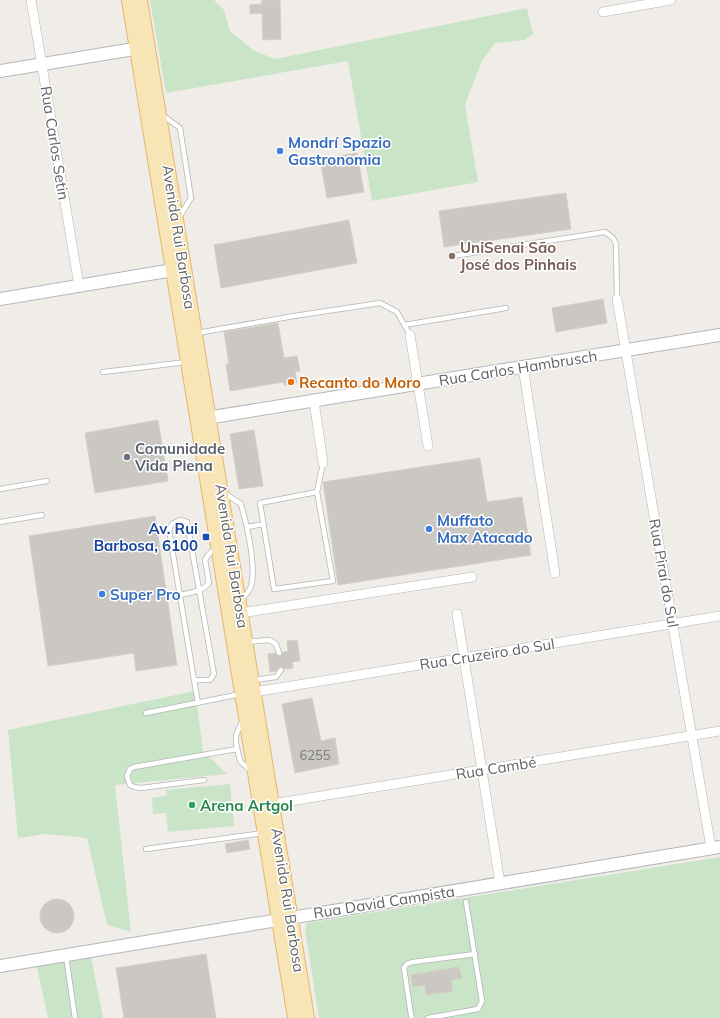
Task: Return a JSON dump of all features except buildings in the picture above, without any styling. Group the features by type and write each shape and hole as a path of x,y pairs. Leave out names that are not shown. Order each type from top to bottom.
{"main road":[{"name":"Avenida Rui Barbosa","path":"130,0 158,112 195,333 203,419 218,547 250,689 272,804 296,1018"},
{"name":"Avenida Rui Barbosa","path":"140,0 142,47 188,361 221,491 246,642 250,689 246,715 265,832 308,1018"}],"street":[{"name":"Rua Carlos Setin","path":"31,0 79,286"},
{"path":"603,12 671,0"},
{"path":"0,71 142,47"},
{"path":"0,299 174,270"},
{"name":"Rua Piraí do Sul","path":"617,299 692,736 716,847"},
{"path":"410,335 428,446"},
{"name":"Rua Carlos Hambrusch","path":"203,419 720,335"},
{"path":"523,367 555,573"},
{"path":"314,401 323,463"},
{"path":"240,608 472,577"},
{"path":"457,614 500,883"},
{"name":"Rua Cruzeiro do Sul","path":"250,689 464,658 720,616"},
{"name":"Rua Cambé","path":"272,804 720,731"},
{"name":"Rua David Campista","path":"0,966 716,847"}],"lane":[{"path":"453,256 605,232 613,238 616,244 617,299"},
{"path":"195,333 380,303 397,312 410,335"},
{"path":"404,325 506,308"},
{"path":"103,372 188,361"},
{"path":"317,492 260,503 274,589 333,580 317,492 323,463"},
{"path":"0,489 47,481"},
{"path":"221,491 241,504 247,527 253,570 250,588 240,608"},
{"path":"0,522 42,514"},
{"path":"194,680 210,680 214,674 187,522 180,520 172,524 169,530 194,680 198,703"},
{"path":"247,527 264,524"},
{"path":"180,595 206,588 209,584 205,560 206,557 218,547"},
{"path":"246,642 269,640 276,644 279,653"},
{"path":"146,713 198,703 250,689 276,677 281,670"},
{"path":"246,715 236,735 237,749 240,761 256,776"},
{"path":"204,780 134,788 130,786 127,776 130,768 134,767 237,749"},
{"path":"146,849 265,832"},
{"path":"428,1018 478,1008 481,1005 480,979 466,902"},
{"path":"412,1018 408,999 404,968 405,965 413,962 475,954"},
{"path":"66,955 75,1018"}],"green space":[{"path":"150,0 214,0 224,10 230,31 253,50 275,59 527,8 533,34 525,40 495,43 482,61 465,105 478,182 372,201 348,61 166,93"},
{"path":"195,691 203,751 227,774 115,785 131,932 107,925 87,838 46,834 18,838 8,730"},
{"name":"Arena Artgol","path":"230,784 234,826 168,832 166,813 153,814 152,798 166,796 166,790"},
{"path":"720,857 720,1018 319,1018 305,930 307,923"},
{"path":"91,956 103,1018 48,1018 36,963"}],"place":[{"name":"Mondrí Spazio Gastronomia","path":"280,151"},
{"name":"UniSenai São José dos Pinhais","path":"452,256"},
{"name":"Recanto do Moro","path":"291,382"},
{"name":"Comunidade Vida Plena","path":"127,457"},
{"name":"Muffato Max Atacado","path":"429,529"},
{"name":"Av. Rui Barbosa, 6100","path":"206,537"},
{"name":"Super Pro","path":"102,594"},
{"name":"Arena Artgol","path":"192,805"}]}
